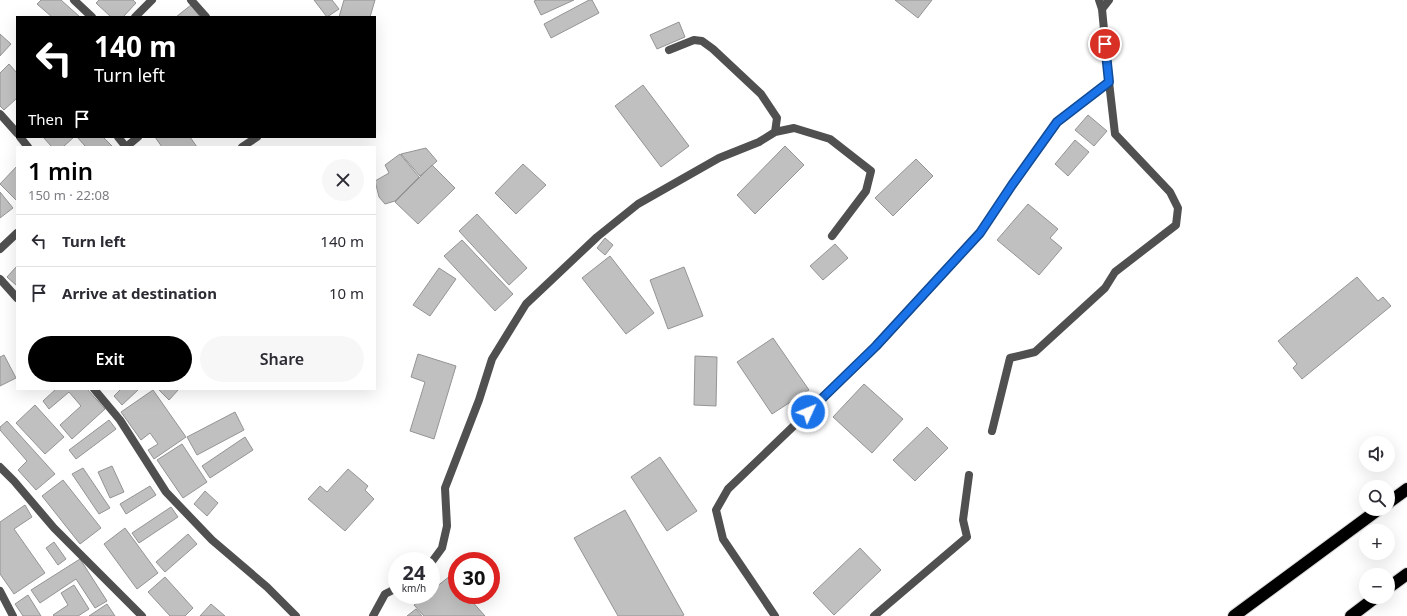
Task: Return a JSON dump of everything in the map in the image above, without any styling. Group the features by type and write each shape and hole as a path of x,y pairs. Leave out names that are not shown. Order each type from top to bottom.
{"highway":[{"path":"1395,498 1407,489"},
{"path":"1234,616 1370,516"},
{"path":"1395,583 1407,574"},
{"path":"1351,616 1367,604"},
{"path":"1362,616 1371,604"}],"street":[{"path":"74,0 91,16"},
{"path":"137,16 152,0"},
{"path":"191,0 205,16"},
{"path":"992,431 1010,358 1035,352 1105,288 1115,272 1176,225 1178,208 1170,192 1115,134 1102,9 1098,0"},
{"path":"1102,9 1109,0"},
{"path":"669,50 694,40 702,41 713,49 761,94 777,118 775,132"},
{"path":"776,616 723,539 716,510 728,489 876,346 980,233 1057,122 1109,82"},
{"path":"0,114 16,132"},
{"path":"439,552 442,548 447,526 445,488 479,400 492,359 526,304 597,237 638,204 719,158 759,142 775,132 794,128 830,139 871,171 866,191 832,236"},
{"path":"21,138 27,146"},
{"path":"119,138 125,146"},
{"path":"127,146 137,138"},
{"path":"244,146 256,138"},
{"path":"0,249 16,234"},
{"path":"0,279 16,297"},
{"path":"95,390 120,420 166,492 212,540 267,587 296,616"},
{"path":"0,467 14,481 54,528 139,615"},
{"path":"874,616 967,537 963,520 968,475"},
{"path":"0,591 13,616"},
{"path":"373,616 385,594 388,592"}],"building":[{"path":"41,0 61,0 79,16 51,16 37,4"},
{"path":"99,0 133,0 136,3 124,16 110,16 96,3"},
{"path":"314,0 332,0 339,9 326,16"},
{"path":"344,0 375,0 370,16 339,16"},
{"path":"574,0 541,15 534,1"},
{"path":"589,0 592,0 599,13 551,38 544,24"},
{"path":"895,0 932,0 918,18"},
{"path":"191,5 199,16 177,16"},
{"path":"679,22 685,37 657,49 650,35"},
{"path":"0,34 11,44 0,56"},
{"path":"9,64 16,72 16,99 4,110 0,106 0,73"},
{"path":"643,85 689,146 661,167 615,106"},
{"path":"1088,115 1107,131 1094,146 1075,130"},
{"path":"44,138 73,138 64,146 51,146"},
{"path":"78,138 104,138 112,146 85,146"},
{"path":"156,138 191,138 196,146 161,146"},
{"path":"1075,140 1089,152 1068,176 1055,164"},
{"path":"785,146 804,165 755,214 737,195"},
{"path":"426,148 437,161 420,176 401,154"},
{"path":"400,154 419,177 395,201 385,204 379,197 376,180 389,173 385,165"},
{"path":"916,159 933,176 893,216 875,198"},
{"path":"523,164 546,185 516,214 495,193"},
{"path":"432,165 455,188 418,224 395,202"},
{"path":"16,167 16,200 0,184"},
{"path":"0,192 13,208 0,218"},
{"path":"1028,204 1058,229 1050,238 1062,248 1039,275 997,240"},
{"path":"477,214 527,268 509,285 459,231"},
{"path":"605,238 613,245 605,255 597,248"},
{"path":"462,240 513,294 495,311 444,256"},
{"path":"835,244 848,258 823,280 810,266"},
{"path":"610,256 654,313 626,334 582,278"},
{"path":"16,267 16,285 7,277"},
{"path":"684,267 703,316 668,329 650,280"},
{"path":"439,268 456,279 430,316 413,305"},
{"path":"1357,277 1378,301 1383,297 1391,306 1302,379 1293,368 1297,364 1278,341"},
{"path":"773,338 809,390 772,414 737,362"},
{"path":"418,354 456,366 434,439 410,431 425,382 411,377"},
{"path":"4,355 16,378 0,386 0,357"},
{"path":"695,356 717,357 716,406 694,405"},
{"path":"864,384 903,419 872,453 833,417"},
{"path":"55,390 88,390 105,409 72,439 60,425 81,406 69,392 49,409 43,401"},
{"path":"120,390 138,390 122,405 114,396"},
{"path":"153,390 186,437 154,459 148,450 158,444 150,433 141,440 121,412"},
{"path":"159,390 178,390 169,400"},
{"path":"35,405 64,437 45,454 16,423"},
{"path":"235,412 244,430 197,455 187,437"},
{"path":"109,420 116,429 76,459 69,450"},
{"path":"7,421 55,474 36,490 18,470 27,461 0,430 0,427"},
{"path":"927,427 948,448 915,481 893,460"},
{"path":"245,437 253,450 210,478 202,466"},
{"path":"182,444 207,482 183,498 157,460"},
{"path":"660,457 697,511 667,531 631,477"},
{"path":"112,466 124,492 110,498 98,472"},
{"path":"83,468 110,508 99,514 72,474"},
{"path":"348,469 368,486 365,490 374,499 345,531 308,499 320,486 327,492"},
{"path":"63,480 101,528 80,544 42,496"},
{"path":"150,486 156,495 126,514 120,504"},
{"path":"205,491 218,503 207,516 194,504"},
{"path":"25,505 32,517 14,529 45,573 14,594 0,574 0,522"},
{"path":"171,507 178,517 139,543 132,533"},
{"path":"625,510 684,615 618,616 574,538"},
{"path":"125,528 158,573 137,589 104,544"},
{"path":"188,534 197,544 165,572 156,562"},
{"path":"54,542 66,559 58,565 46,548"},
{"path":"860,548 881,570 834,615 813,593"},
{"path":"80,559 107,601 95,608 76,579 40,603 31,590"},
{"path":"165,577 193,608 185,616 170,616 148,592"},
{"path":"448,578 448,604 474,604 485,616 424,616 414,605 440,604 440,584"},
{"path":"74,585 89,609 78,616 54,616 53,615 68,605 61,593"},
{"path":"28,595 41,616 23,616 15,604"},
{"path":"107,604 115,616 89,616"},
{"path":"211,604 225,616 200,616"},
{"path":"416,609 422,616 407,616"}],"route":[{"path":"808,412 876,346 980,233 1057,122 1109,82 1105,44"}]}
